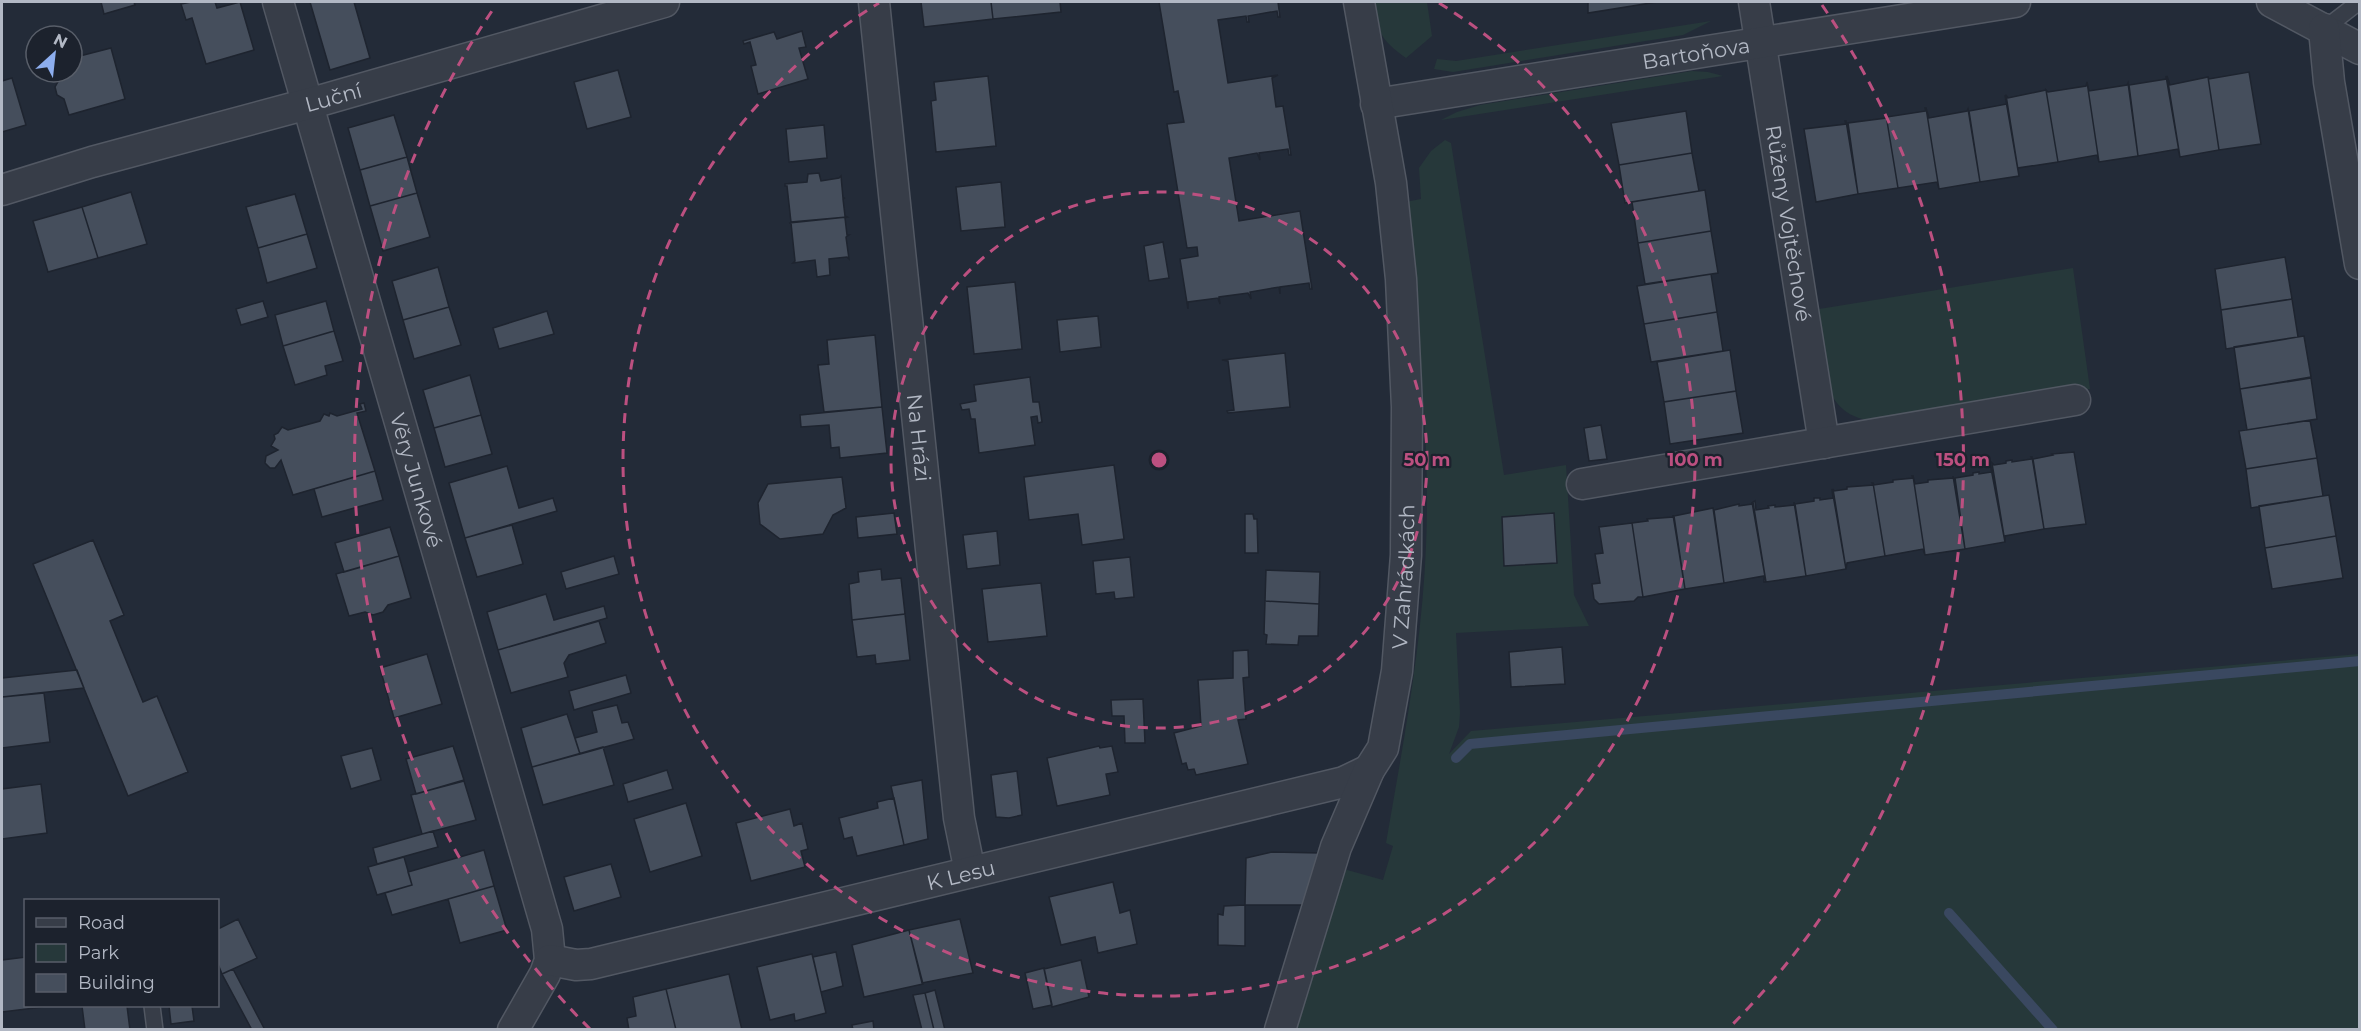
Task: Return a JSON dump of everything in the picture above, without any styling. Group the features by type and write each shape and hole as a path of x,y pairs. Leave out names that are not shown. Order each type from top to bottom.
{"street":[{"name":"Věry Junkové","path":"278,2 547,928 550,960"},
{"name":"Luční","path":"2,190 92,162 308,104 664,2"},
{"name":"Na Hrázi","path":"874,2 959,818 970,872"},
{"name":"V Zahrádkách","path":"1280,1029 1336,847 1369,770 1383,748 1396,671 1407,555 1408,485 1401,279 1391,183 1359,2"},
{"name":"Růženy Vojtěchové","path":"1754,2 1824,443"},
{"name":"Bartoňova","path":"1376,104 2016,2"},
{"path":"2272,2 2360,49"},
{"path":"2324,29 2329,82 2360,264"},
{"path":"1582,484 2075,400"},
{"name":"K Lesu","path":"550,960 576,965 591,964 1344,782 1369,770"},
{"path":"513,1029 534,996 550,960"}],"lane":[{"path":"2324,29 2358,2"},
{"path":"152,1007 156,1029"}],"green space":[{"path":"1374,2 1427,2 1432,36 1406,58 1385,40 1379,29"},
{"path":"1711,21 1683,35 1453,72 1434,69 1437,59 1456,61"},
{"path":"1692,71 1723,76 1441,120 1480,105"},
{"path":"1445,140 1451,143 1504,475 1566,465 1574,595 1589,626 1456,633 1460,713 1459,727 1449,754 1471,731 2359,654 2359,1029 1292,1030 1340,868 1383,880 1393,846 1386,843 1416,658 1424,583 1427,503 1422,374 1405,202 1421,199 1419,168 1431,151"},
{"path":"2073,268 2090,389 1878,421 1858,418 1844,409 1833,397 1821,364 1813,310"}],"building":[{"path":"101,2 134,2 135,5 104,14"},
{"path":"215,2 217,8 240,2 254,50 206,64 192,18 186,20 181,4"},
{"path":"310,2 354,2 370,58 330,70"},
{"path":"921,2 991,2 993,19 924,27"},
{"path":"991,2 1060,2 1061,12 993,19"},
{"path":"1159,2 1278,2 1280,17 1277,11 1248,16 1249,22 1246,16 1218,20 1228,83 1278,75 1272,78 1276,107 1283,106 1291,155 1288,149 1259,153 1260,160 1257,153 1229,158 1239,221 1300,211 1312,289 1309,283 1280,287 1280,294 1279,287 1250,292 1251,299 1248,293 1219,297 1220,304 1218,298 1188,302 1188,309 1180,259 1198,256 1197,247 1187,248 1167,124 1184,122 1178,91 1174,92"},
{"path":"1588,2 1657,2 1588,13"},
{"path":"802,31 806,47 799,48 808,79 758,94 751,66 756,65 750,42 744,44 743,41 774,32 777,39"},
{"path":"111,48 125,99 69,115 64,99 57,95 55,87 57,84 84,84 84,55"},
{"path":"618,70 631,117 587,129 574,82"},
{"path":"2249,72 2261,144 2219,150 2208,77 2209,79"},
{"path":"988,76 996,146 936,152 931,101 936,100 934,82"},
{"path":"2166,76 2180,157 2178,149 2138,156 2129,85 2166,79"},
{"path":"2167,76 2170,85 2208,77 2219,150 2180,157"},
{"path":"12,78 26,125 2,132 2,81"},
{"path":"2087,82 2099,162 2097,155 2058,162 2046,90 2048,92 2086,86"},
{"path":"2087,82 2089,91 2128,83 2138,156 2099,162"},
{"path":"2046,90 2058,162 2018,168 2019,176 2006,95 2008,98"},
{"path":"2007,104 2019,176 1980,182 1969,111"},
{"path":"1926,108 1939,189 1937,182 1898,188 1886,115 1887,117 1926,111"},
{"path":"1926,108 1929,118 1968,109 1980,182 1939,189"},
{"path":"1686,111 1692,153 1619,165 1611,123"},
{"path":"394,115 407,157 360,170 348,128"},
{"path":"1886,115 1898,188 1858,194 1848,123 1886,118"},
{"path":"1846,121 1858,194 1816,202 1804,129 1846,124"},
{"path":"824,125 827,158 789,162 786,129"},
{"path":"1692,153 1699,191 1625,203 1619,165"},
{"path":"407,157 417,193 370,206 360,170"},
{"path":"819,173 821,181 841,176 845,216 847,217 791,222 785,184 807,182 808,174"},
{"path":"1001,182 1005,227 961,231 956,187"},
{"path":"1705,190 1711,231 1638,243 1632,202"},
{"path":"131,192 147,244 98,258 82,207"},
{"path":"417,193 430,237 383,251 370,206"},
{"path":"295,194 307,234 258,248 246,207"},
{"path":"82,207 98,258 48,272 33,221"},
{"path":"847,217 845,218 847,235 849,235 846,237 849,259 847,257 829,259 830,275 817,277 815,260 793,263 795,261 791,223 789,223"},
{"path":"1711,231 1718,273 1645,284 1638,243"},
{"path":"307,234 317,268 267,283 258,248"},
{"path":"1163,242 1169,278 1149,281 1144,246"},
{"path":"2285,257 2292,299 2221,310 2215,269"},
{"path":"438,267 449,307 403,320 392,281"},
{"path":"1711,274 1717,312 1644,324 1637,286"},
{"path":"1015,282 1022,349 974,354 967,287"},
{"path":"2292,299 2298,337 2226,349 2221,310"},
{"path":"263,301 268,317 241,325 236,309"},
{"path":"326,301 334,331 283,346 275,315"},
{"path":"449,307 461,345 414,359 403,320"},
{"path":"547,311 554,334 499,349 493,328"},
{"path":"1717,312 1723,351 1651,362 1644,324"},
{"path":"1098,316 1101,347 1060,352 1057,320"},
{"path":"334,331 343,361 325,366 327,375 295,385 283,346"},
{"path":"875,335 882,407 824,412 818,365 829,364 827,340"},
{"path":"2304,336 2311,377 2240,389 2234,347"},
{"path":"1730,350 1736,391 1664,402 1657,362"},
{"path":"1285,353 1290,407 1228,413 1227,411 1234,410 1228,361 1222,360"},
{"path":"470,375 481,415 434,428 423,390"},
{"path":"1030,377 1033,402 1039,402 1042,422 1038,423 1037,416 1031,417 1035,445 979,453 975,419 971,419 969,409 962,410 960,404 976,401 974,385"},
{"path":"2311,378 2317,419 2247,430 2240,389"},
{"path":"1736,391 1743,433 1670,444 1664,402"},
{"path":"364,403 366,411 357,413 375,471 293,495 281,460 275,468 270,468 265,463 266,456 278,450 271,446 275,439 274,435 282,427 288,430 320,421 324,414 329,416 330,413 337,416 362,409 360,404"},
{"path":"882,407 887,453 840,458 839,447 831,448 829,425 801,427 800,415"},
{"path":"481,415 492,454 445,467 434,428"},
{"path":"2310,420 2317,458 2246,469 2239,431"},
{"path":"1601,425 1607,459 1589,461 1584,428"},
{"path":"2074,452 2086,524 2044,529 2033,459"},
{"path":"2032,457 2044,529 2005,536 2005,542 1992,463 1994,465 2012,460 2012,462 2032,459"},
{"path":"2317,458 2323,496 2251,508 2246,469"},
{"path":"1114,465 1124,539 1082,545 1078,514 1029,520 1024,477"},
{"path":"507,466 519,508 553,498 557,511 465,538 449,483"},
{"path":"375,471 383,500 322,517 314,489"},
{"path":"1979,472 1979,474 1992,472 2005,542 1965,549 1955,478"},
{"path":"1913,476 1925,555 1923,549 1885,556 1873,483 1874,485 1893,482 1893,480 1913,478"},
{"path":"1913,476 1915,484 1928,482 1928,480 1953,478 1953,476 1965,549 1925,555"},
{"path":"842,477 846,508 833,515 823,534 780,539 760,524 758,503 768,484"},
{"path":"1873,483 1885,556 1847,563 1846,569 1833,489 1834,491 1847,489 1847,487 1873,485"},
{"path":"1832,489 1846,569 1806,576 1795,504 1814,501 1814,498 1820,498 1820,500 1833,498"},
{"path":"2329,495 2336,536 2265,548 2259,506"},
{"path":"1755,501 1756,510 1775,505 1775,507 1794,505 1794,502 1806,576 1766,582 1753,502"},
{"path":"1752,502 1766,582 1764,582 1764,576 1724,583 1714,510 1739,504 1739,506 1752,504"},
{"path":"1713,508 1724,583 1685,589 1674,516"},
{"path":"894,513 897,534 858,538 856,517"},
{"path":"1554,513 1557,563 1504,566 1502,517"},
{"path":"1245,514 1253,514 1254,519 1257,519 1258,553 1245,553"},
{"path":"1673,515 1685,589 1643,597 1632,523 1673,517"},
{"path":"1632,523 1643,597 1638,597 1634,601 1599,604 1594,599 1592,584 1600,583 1595,554 1603,553 1599,527"},
{"path":"512,525 523,564 477,577 465,538"},
{"path":"390,527 399,556 344,572 335,543"},
{"path":"997,531 1000,565 967,569 963,535"},
{"path":"2336,536 2343,578 2272,589 2265,548"},
{"path":"93,540 124,615 110,621 143,702 157,696 188,772 128,796 33,564"},
{"path":"399,556 411,598 388,605 383,612 373,615 365,612 349,616 336,574"},
{"path":"614,556 619,574 566,589 561,572"},
{"path":"1130,557 1134,597 1115,599 1114,592 1096,594 1093,561"},
{"path":"881,569 882,580 901,578 905,614 852,620 849,584 859,582 858,572"},
{"path":"1266,570 1320,572 1319,604 1265,601"},
{"path":"1041,583 1047,636 988,642 982,589"},
{"path":"546,594 554,620 604,606 607,618 498,650 487,612"},
{"path":"1265,601 1319,604 1318,636 1299,636 1298,645 1266,644"},
{"path":"905,614 910,660 876,664 875,655 857,657 852,620"},
{"path":"599,621 606,643 569,655 564,663 568,677 511,693 498,650"},
{"path":"1562,647 1565,684 1511,687 1509,652"},
{"path":"1248,650 1249,677 1243,678 1246,719 1238,720 1248,764 1196,775 1194,769 1188,770 1186,763 1182,764 1174,733 1201,726 1198,680 1233,678 1233,651"},
{"path":"427,654 442,704 394,718 380,668"},
{"path":"77,670 84,688 2,697 2,678"},
{"path":"626,675 631,693 574,710 569,691"},
{"path":"44,693 50,742 2,748 2,697"},
{"path":"1143,699 1145,743 1125,743 1124,716 1112,716 1111,700"},
{"path":"617,705 622,723 628,722 634,739 580,754 575,738 597,732 592,711"},
{"path":"567,714 580,754 532,767 521,728"},
{"path":"453,746 464,780 416,794 406,759"},
{"path":"1099,746 1100,748 1112,746 1118,772 1106,774 1110,795 1057,806 1047,758"},
{"path":"603,747 614,785 543,805 532,767"},
{"path":"372,748 381,780 351,789 341,756"},
{"path":"667,770 673,789 628,802 623,784"},
{"path":"1017,771 1022,815 1009,818 996,817 991,775"},
{"path":"922,780 928,839 904,845 891,786"},
{"path":"464,781 476,820 422,834 411,795"},
{"path":"41,784 47,833 2,839 2,789"},
{"path":"894,798 904,845 857,856 852,837 844,839 839,818 878,808 877,802"},
{"path":"686,803 702,856 650,872 634,819"},
{"path":"790,809 794,826 802,823 808,849 801,851 805,867 751,881 736,823"},
{"path":"433,831 438,847 377,864 373,848"},
{"path":"484,850 494,886 392,915 385,893 412,885 408,872"},
{"path":"1272,852 1320,853 1308,905 1245,905 1246,858"},
{"path":"404,857 412,885 377,895 368,867"},
{"path":"611,864 621,897 574,911 564,877"},
{"path":"1113,882 1120,913 1130,910 1137,944 1098,953 1095,937 1061,945 1049,897"},
{"path":"494,886 507,930 460,943 448,899"},
{"path":"1245,905 1245,946 1218,945 1218,914 1223,915 1224,906"},
{"path":"238,919 257,958 222,974 219,966 219,928"},
{"path":"960,919 973,973 922,983 909,930"},
{"path":"909,930 923,984 864,997 852,945"},
{"path":"836,952 843,986 821,992 813,957"},
{"path":"812,954 826,1013 795,1021 794,1014 770,1020 757,967"},
{"path":"24,957 24,1007 43,1007 2,1012 2,960"},
{"path":"1081,960 1089,997 1052,1007 1044,969"},
{"path":"1044,968 1052,1005 1033,1009 1025,973"},
{"path":"233,969 265,1030 252,1030 222,974"},
{"path":"729,974 742,1030 676,1030 666,989"},
{"path":"666,989 676,1030 629,1030 627,1018 636,1016 633,997"},
{"path":"935,990 945,1030 934,1030 925,993"},
{"path":"925,993 934,1030 922,1030 913,995"},
{"path":"82,1007 127,1007 130,1030 85,1030"},
{"path":"169,1007 192,1007 194,1021 171,1024"},
{"path":"873,1021 874,1030 853,1030 852,1025"}],"waterway":[{"path":"1456,758 1470,744 2360,661"},
{"path":"1949,913 2053,1030"}]}
